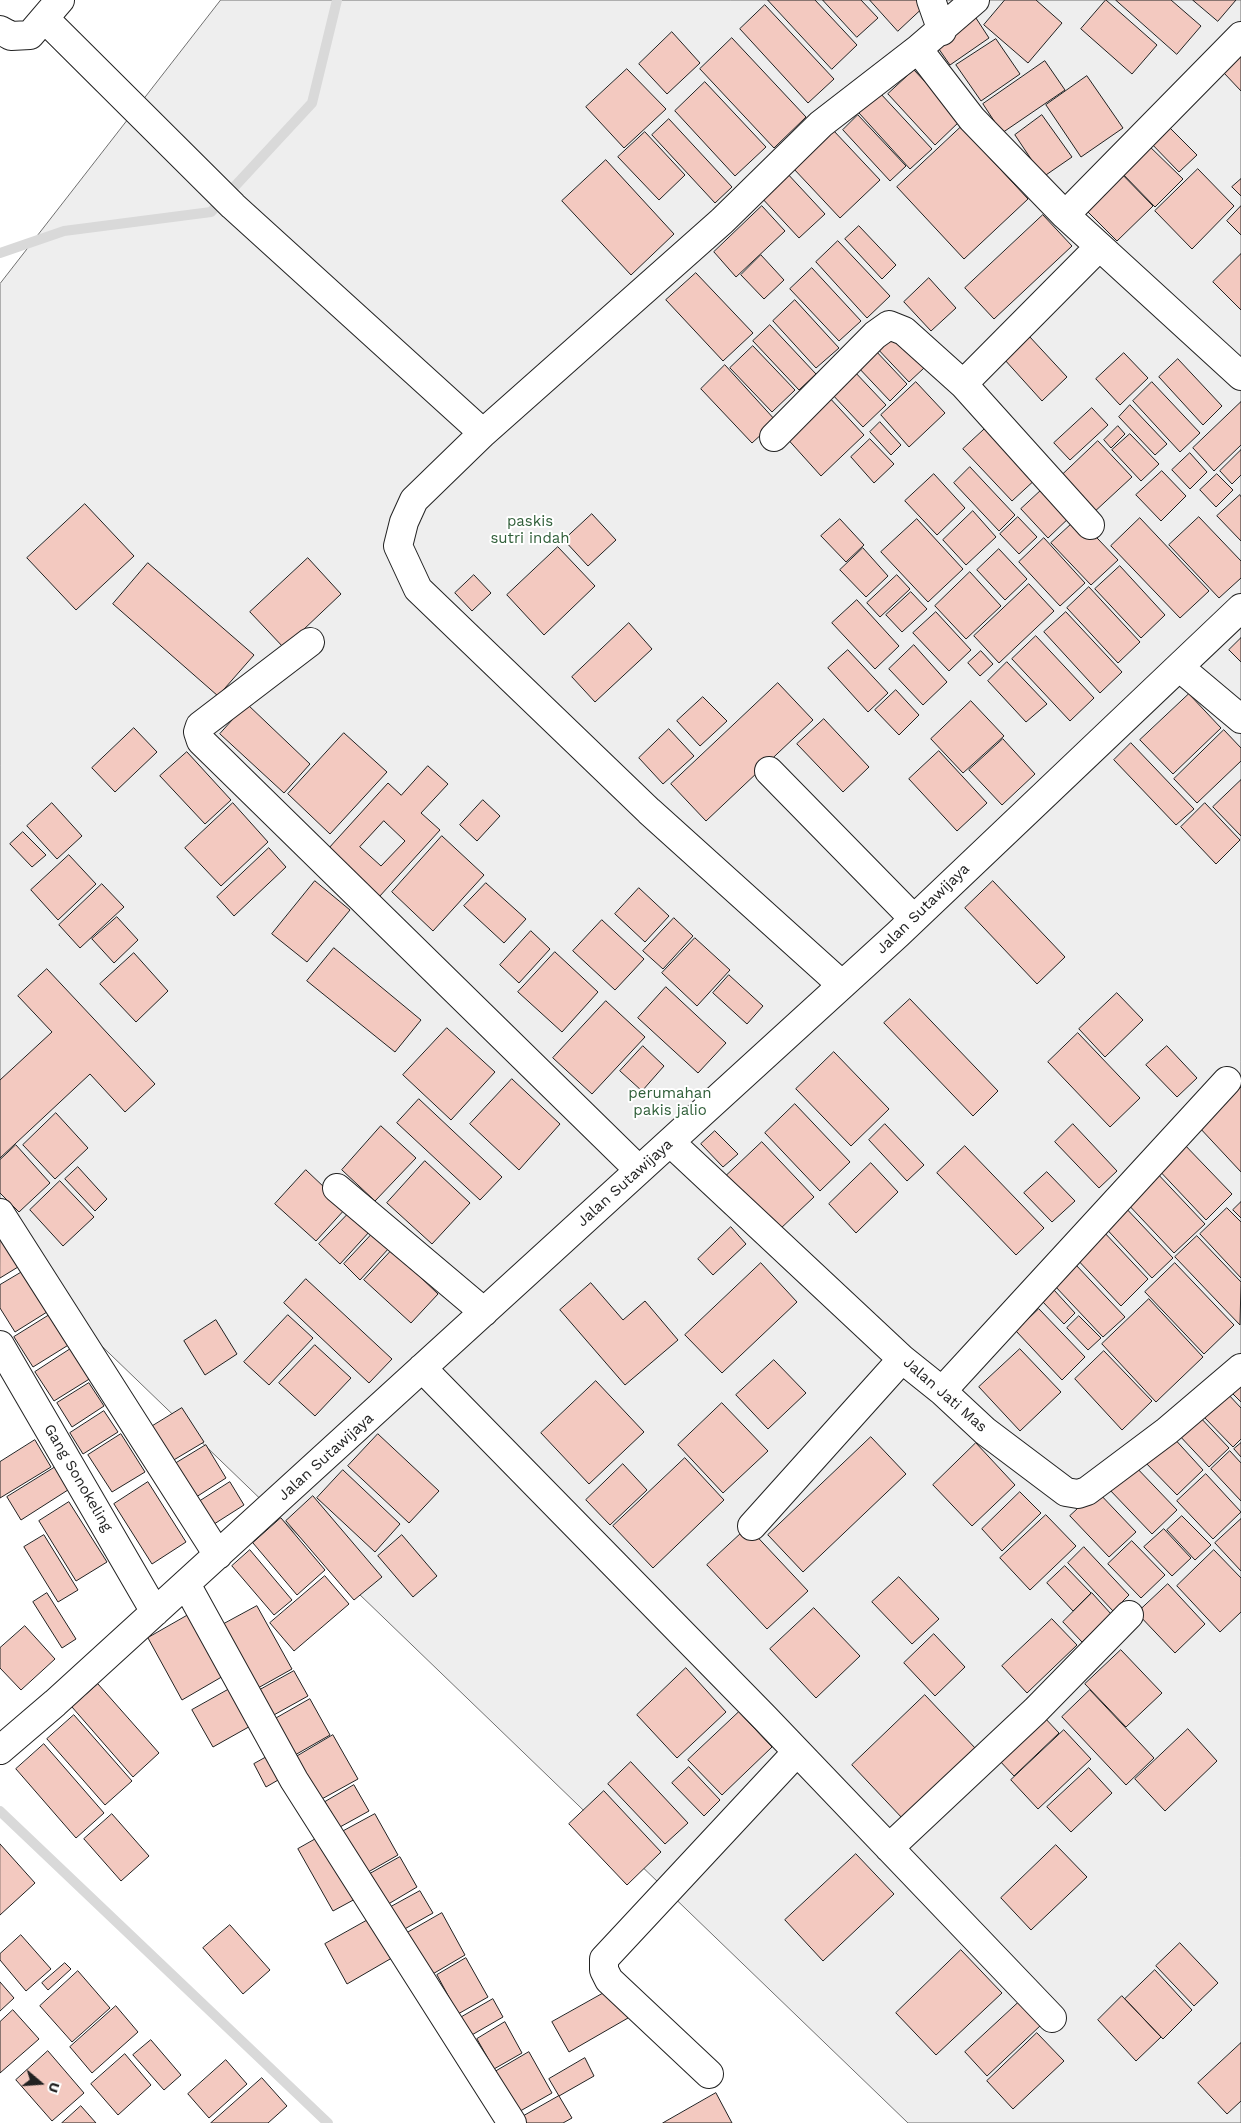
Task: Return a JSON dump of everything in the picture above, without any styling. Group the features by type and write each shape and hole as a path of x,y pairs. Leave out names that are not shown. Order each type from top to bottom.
{"street":[{"path":"931,0 942,31"},
{"path":"842,985 649,811 418,589 398,546 404,522 414,500 483,434 722,221 821,124 942,31 975,0"},
{"path":"0,30 11,36 30,35 52,10 233,206 483,434"},
{"path":"1064,215 1241,36"},
{"path":"918,49 972,119 1064,215 1239,371"},
{"path":"963,384 1099,247"},
{"path":"774,437 876,335 889,325 904,331 963,384 1090,525"},
{"name":"Jalan Sutawijaya","path":"0,1750 218,1555 842,985 1241,608"},
{"path":"310,642 200,726 198,732 201,740 639,1170"},
{"path":"1179,667 1241,719"},
{"path":"769,771 913,918"},
{"path":"942,1391 1227,1081"},
{"name":"Jalan Jati Mas","path":"670,1142 902,1360 942,1391 985,1431 1066,1492 1078,1494 1087,1491 1167,1431 1241,1368"},
{"path":"337,1188 484,1312"},
{"path":"0,1213 218,1555"},
{"name":"Gang Sonokeling","path":"0,1345 155,1612"},
{"path":"752,1526 902,1360"},
{"path":"422,1368 1052,2018"},
{"path":"186,1584 294,1780 512,2123"},
{"path":"889,1848 1035,1711 1129,1615"},
{"path":"709,2074 609,1980 604,1970 604,1959 796,1753"}],"green space":[{"name":"perumahan pakis jalio","path":"221,0 1241,0 1241,2123 908,2123 0,1248 0,284"}],"building":[{"path":"768,0 815,0 857,45 832,69"},
{"path":"823,0 861,0 878,18 857,37"},
{"path":"870,0 927,0 929,2 898,31"},
{"path":"1005,0 1036,0 1062,23 1028,63 984,25"},
{"path":"1106,0 1157,45 1132,74 1081,29"},
{"path":"1116,0 1171,0 1201,26 1177,54"},
{"path":"1193,0 1236,0 1218,21"},
{"path":"765,5 834,79 808,103 740,29"},
{"path":"974,15 989,38 950,65 934,42"},
{"path":"672,32 700,63 667,94 639,64"},
{"path":"732,38 806,117 774,148 700,69"},
{"path":"996,39 1020,74 981,101 956,65"},
{"path":"1241,56 1241,91 1224,73"},
{"path":"1045,61 1065,90 1002,133 983,104"},
{"path":"627,69 666,109 624,148 586,107"},
{"path":"914,70 961,120 935,145 888,94"},
{"path":"1087,76 1123,128 1081,157 1046,105"},
{"path":"705,82 766,147 735,176 675,111"},
{"path":"880,93 932,149 910,169 859,113"},
{"path":"858,115 906,166 890,181 843,130"},
{"path":"1042,115 1072,157 1043,177 1015,135"},
{"path":"669,119 732,187 715,203 652,135"},
{"path":"1164,122 1197,155 1179,172 1147,139"},
{"path":"961,127 1028,199 964,259 897,187"},
{"path":"833,130 880,180 840,218 793,168"},
{"path":"645,132 685,175 659,200 618,157"},
{"path":"1145,142 1183,179 1155,207 1118,169"},
{"path":"606,160 674,234 631,275 562,201"},
{"path":"1116,168 1153,206 1117,241 1080,204"},
{"path":"1198,169 1234,206 1192,249 1155,211"},
{"path":"785,171 825,214 799,238 760,196"},
{"path":"1241,179 1241,196 1232,187"},
{"path":"762,206 785,231 736,277 714,252"},
{"path":"1241,206 1241,235 1227,221"},
{"path":"1043,215 1072,246 994,319 965,288"},
{"path":"859,226 896,265 882,279 845,239"},
{"path":"838,241 890,296 867,318 816,262"},
{"path":"1241,254 1241,310 1213,282"},
{"path":"761,255 784,280 764,299 741,275"},
{"path":"812,268 861,321 839,341 790,289"},
{"path":"696,273 753,333 723,361 666,300"},
{"path":"929,278 956,308 931,331 904,302"},
{"path":"795,300 839,348 816,368 773,321"},
{"path":"770,325 816,374 799,390 753,341"},
{"path":"889,331 924,368 909,382 874,345"},
{"path":"1029,336 1067,377 1042,401 1004,359"},
{"path":"753,346 795,390 772,412 730,368"},
{"path":"874,349 907,384 890,401 856,365"},
{"path":"1124,353 1148,378 1120,405 1096,379"},
{"path":"1178,359 1222,406 1203,425 1159,377"},
{"path":"725,365 776,421 752,443 701,389"},
{"path":"853,370 886,405 863,427 830,392"},
{"path":"916,382 945,413 909,447 881,415"},
{"path":"1152,382 1200,433 1180,452 1133,401"},
{"path":"827,395 864,435 821,476 784,435"},
{"path":"1241,402 1241,445 1214,471 1193,448"},
{"path":"1130,405 1167,444 1155,455 1119,417"},
{"path":"1092,408 1108,425 1070,460 1054,443"},
{"path":"880,422 901,445 891,455 870,432"},
{"path":"989,425 1038,477 1012,501 963,449"},
{"path":"1118,426 1125,434 1111,448 1104,440"},
{"path":"1130,434 1159,464 1141,481 1112,450"},
{"path":"870,439 894,464 874,483 851,457"},
{"path":"1098,441 1132,477 1092,514 1059,478"},
{"path":"1241,450 1241,475 1232,484 1220,471"},
{"path":"1190,453 1207,472 1190,489 1172,470"},
{"path":"970,467 1015,515 999,531 954,483"},
{"path":"1162,471 1186,496 1161,521 1136,495"},
{"path":"934,474 965,508 937,535 905,501"},
{"path":"1217,474 1233,490 1216,507 1200,490"},
{"path":"1048,484 1074,513 1048,538 1021,509"},
{"path":"1240,495 1241,497 1241,541 1217,516"},
{"path":"85,504 134,556 76,610 27,558"},
{"path":"973,511 996,537 966,565 943,540"},
{"path":"592,514 616,540 588,566 564,540"},
{"path":"1018,517 1037,537 1019,554 1000,534"},
{"path":"1199,517 1241,561 1241,578 1219,598 1169,545"},
{"path":"1078,518 1118,560 1091,585 1051,543"},
{"path":"1140,518 1209,591 1180,618 1111,546"},
{"path":"840,519 864,545 846,562 821,536"},
{"path":"917,519 963,569 928,602 881,552"},
{"path":"1044,538 1085,583 1060,606 1019,562"},
{"path":"558,547 595,586 544,635 507,595"},
{"path":"863,548 888,576 866,597 840,570"},
{"path":"999,549 1027,579 1005,600 977,570"},
{"path":"308,558 341,594 284,648 250,612"},
{"path":"148,563 254,655 218,696 113,604"},
{"path":"1120,566 1165,615 1141,638 1095,589"},
{"path":"970,572 1001,606 966,639 935,606"},
{"path":"474,575 491,593 472,611 455,593"},
{"path":"897,575 910,589 880,617 867,603"},
{"path":"1029,584 1054,611 999,663 974,636"},
{"path":"1089,587 1140,642 1118,663 1067,608"},
{"path":"911,592 927,609 902,632 886,615"},
{"path":"857,600 899,646 875,669 832,623"},
{"path":"936,612 971,650 949,671 913,633"},
{"path":"1066,612 1122,672 1100,693 1044,632"},
{"path":"629,623 652,649 595,702 572,677"},
{"path":"1036,636 1094,698 1070,721 1012,659"},
{"path":"1241,638 1241,662 1229,650"},
{"path":"914,645 947,682 923,705 889,669"},
{"path":"848,650 888,693 868,712 828,668"},
{"path":"981,651 993,664 980,676 968,663"},
{"path":"1007,662 1047,704 1026,722 988,681"},
{"path":"778,683 813,720 706,821 671,784"},
{"path":"896,690 919,715 899,735 875,710"},
{"path":"1189,694 1221,728 1173,774 1140,740"},
{"path":"703,697 727,721 700,746 677,721"},
{"path":"971,701 1004,736 963,773 931,739"},
{"path":"247,704 310,764 284,793 220,734"},
{"path":"824,719 869,767 843,792 797,744"},
{"path":"134,728 157,752 115,792 92,768"},
{"path":"669,729 694,756 663,784 639,758"},
{"path":"1224,730 1241,748 1241,761 1197,803 1174,779"},
{"path":"344,733 387,772 330,834 288,794"},
{"path":"1003,739 1035,774 1002,805 969,770"},
{"path":"1131,743 1194,809 1176,825 1114,760"},
{"path":"939,751 987,803 957,831 909,779"},
{"path":"187,752 231,800 205,824 160,776"},
{"path":"428,766 448,784 421,813 440,830 379,897 328,849 388,783 401,795","holes":["384,821 405,841 381,866 360,847"]},
{"path":"1241,780 1241,836 1213,807"},
{"path":"483,800 500,816 477,841 460,825"},
{"path":"52,803 82,836 57,859 27,826"},
{"path":"233,803 268,842 221,886 185,848"},
{"path":"1205,803 1240,840 1216,864 1181,827"},
{"path":"23,832 46,855 32,867 10,844"},
{"path":"442,836 484,875 433,931 392,892"},
{"path":"269,848 286,867 234,916 217,897"},
{"path":"69,855 96,884 58,920 31,890"},
{"path":"315,881 350,910 307,962 272,934"},
{"path":"993,881 1065,957 1037,984 965,908"},
{"path":"486,883 526,919 504,943 464,906"},
{"path":"102,884 124,907 80,948 59,925"},
{"path":"639,888 669,916 645,942 615,914"},
{"path":"117,917 138,940 114,963 92,939"},
{"path":"674,918 693,936 663,969 643,951"},
{"path":"602,920 644,959 615,990 573,951"},
{"path":"531,931 550,949 519,983 500,965"},
{"path":"695,938 730,970 697,1006 662,973"},
{"path":"334,948 421,1020 395,1052 307,981"},
{"path":"555,952 598,992 562,1032 518,992"},
{"path":"134,953 168,991 136,1022 100,984"},
{"path":"47,969 155,1084 125,1112 90,1074 0,1158 0,1080 52,1032 18,996"},
{"path":"729,975 763,1006 747,1024 713,993"},
{"path":"666,987 726,1043 698,1073 638,1018"},
{"path":"1117,993 1143,1020 1105,1057 1079,1029"},
{"path":"910,999 998,1091 973,1116 884,1023"},
{"path":"606,1001 645,1037 592,1094 553,1058"},
{"path":"447,1028 495,1072 451,1120 403,1075"},
{"path":"1078,1033 1140,1098 1110,1127 1048,1062"},
{"path":"643,1046 664,1066 642,1091 620,1071"},
{"path":"1167,1046 1197,1078 1177,1097 1146,1065"},
{"path":"834,1052 889,1109 851,1146 796,1089"},
{"path":"512,1079 560,1124 519,1170 470,1124"},
{"path":"1241,1088 1241,1172 1198,1126"},
{"path":"419,1099 502,1177 480,1200 397,1123"},
{"path":"795,1104 850,1162 820,1191 765,1133"},
{"path":"56,1113 88,1148 55,1179 23,1145"},
{"path":"885,1124 924,1165 907,1181 869,1140"},
{"path":"1073,1124 1117,1171 1099,1188 1055,1142"},
{"path":"381,1126 416,1158 375,1201 342,1170"},
{"path":"715,1131 738,1154 723,1167 701,1144"},
{"path":"1181,1141 1232,1194 1206,1220 1154,1165"},
{"path":"762,1142 814,1197 779,1230 726,1176"},
{"path":"16,1145 50,1183 19,1212 0,1193 0,1160"},
{"path":"965,1146 1044,1228 1016,1255 937,1173"},
{"path":"425,1161 470,1203 432,1244 387,1203"},
{"path":"871,1163 898,1192 856,1233 829,1204"},
{"path":"78,1167 107,1199 95,1211 65,1179"},
{"path":"306,1170 346,1208 316,1241 275,1204"},
{"path":"1154,1170 1205,1224 1174,1253 1123,1199"},
{"path":"1047,1172 1075,1201 1052,1222 1024,1193"},
{"path":"60,1181 94,1217 63,1246 30,1210"},
{"path":"1241,1202 1241,1218 1233,1210"},
{"path":"1122,1204 1173,1258 1152,1278 1101,1223"},
{"path":"1227,1208 1241,1222 1241,1278 1200,1234"},
{"path":"350,1212 370,1231 340,1264 319,1244"},
{"path":"731,1227 746,1244 713,1275 698,1259"},
{"path":"1102,1230 1148,1279 1121,1306 1074,1256"},
{"path":"373,1233 389,1248 360,1280 344,1264"},
{"path":"1197,1236 1241,1282 1240,1325 1175,1257"},
{"path":"0,1238 18,1267 0,1278"},
{"path":"392,1250 438,1294 411,1323 364,1280"},
{"path":"761,1263 797,1302 722,1373 685,1335"},
{"path":"1175,1263 1234,1325 1204,1354 1145,1292"},
{"path":"1075,1264 1125,1317 1103,1337 1054,1285"},
{"path":"22,1272 47,1312 15,1332 0,1308 0,1285"},
{"path":"306,1279 392,1359 369,1383 284,1303"},
{"path":"591,1283 623,1320 645,1301 678,1340 625,1385 560,1310"},
{"path":"1054,1290 1075,1313 1064,1324 1042,1301"},
{"path":"1149,1299 1203,1357 1156,1402 1102,1344"},
{"path":"1039,1309 1085,1357 1062,1380 1016,1331"},
{"path":"51,1314 70,1344 33,1367 14,1337"},
{"path":"288,1315 313,1338 269,1385 244,1362"},
{"path":"1079,1316 1101,1338 1088,1350 1067,1328"},
{"path":"216,1320 237,1354 205,1375 184,1341"},
{"path":"315,1345 351,1378 315,1416 279,1383"},
{"path":"72,1348 91,1378 54,1401 35,1372"},
{"path":"1020,1349 1061,1392 1020,1431 979,1387"},
{"path":"1104,1351 1152,1401 1122,1430 1075,1379"},
{"path":"774,1360 806,1393 768,1429 736,1395"},
{"path":"1241,1380 1241,1402 1230,1391"},
{"path":"596,1381 644,1432 589,1484 541,1433"},
{"path":"89,1383 104,1406 72,1427 57,1403"},
{"path":"1227,1393 1241,1408 1241,1439 1233,1447 1203,1416"},
{"path":"722,1403 768,1451 723,1493 678,1445"},
{"path":"182,1408 204,1442 172,1461 151,1427"},
{"path":"104,1411 118,1432 83,1454 70,1433"},
{"path":"1197,1414 1229,1448 1209,1467 1177,1433"},
{"path":"121,1434 145,1472 112,1492 88,1455"},
{"path":"378,1434 439,1491 409,1523 348,1466"},
{"path":"1171,1435 1203,1470 1177,1495 1143,1460"},
{"path":"871,1437 906,1474 803,1572 768,1535"},
{"path":"35,1440 51,1467 0,1498 0,1462"},
{"path":"976,1443 1015,1485 972,1526 933,1485"},
{"path":"1241,1443 1241,1457 1234,1449"},
{"path":"206,1445 226,1478 193,1499 173,1465"},
{"path":"1230,1451 1241,1463 1241,1501 1211,1469"},
{"path":"685,1458 724,1500 653,1568 613,1526"},
{"path":"623,1464 647,1490 610,1525 586,1500"},
{"path":"1133,1464 1177,1510 1152,1534 1108,1488"},
{"path":"57,1466 71,1488 21,1520 7,1497"},
{"path":"343,1470 400,1524 375,1552 317,1498"},
{"path":"1206,1474 1241,1512 1213,1539 1177,1501"},
{"path":"148,1482 186,1542 152,1564 114,1504"},
{"path":"230,1482 244,1505 211,1526 197,1503"},
{"path":"1097,1491 1136,1532 1109,1557 1070,1516"},
{"path":"1020,1492 1041,1513 1002,1551 982,1529"},
{"path":"313,1496 382,1577 354,1600 286,1521"},
{"path":"69,1502 107,1562 76,1581 39,1521"},
{"path":"1046,1515 1076,1546 1030,1590 1000,1558"},
{"path":"1182,1516 1211,1545 1195,1560 1167,1530"},
{"path":"281,1518 325,1570 297,1595 253,1543"},
{"path":"1241,1519 1241,1571 1215,1543"},
{"path":"748,1527 808,1591 767,1629 707,1565"},
{"path":"1164,1529 1191,1558 1172,1576 1144,1547"},
{"path":"44,1535 78,1590 58,1602 24,1547"},
{"path":"402,1535 437,1576 413,1597 378,1556"},
{"path":"1132,1541 1165,1575 1141,1598 1108,1564"},
{"path":"1084,1547 1129,1595 1113,1611 1068,1563"},
{"path":"250,1550 292,1600 274,1615 232,1566"},
{"path":"1214,1550 1241,1578 1241,1612 1220,1632 1177,1586"},
{"path":"1065,1566 1091,1593 1073,1611 1047,1583"},
{"path":"325,1576 349,1604 294,1651 270,1623"},
{"path":"899,1577 939,1619 912,1644 872,1602"},
{"path":"1168,1584 1205,1624 1175,1653 1137,1613"},
{"path":"47,1593 76,1639 62,1648 33,1602"},
{"path":"1092,1593 1111,1614 1082,1642 1063,1622"},
{"path":"257,1606 292,1669 258,1688 222,1625"},
{"path":"814,1608 860,1656 816,1698 770,1649"},
{"path":"190,1614 225,1675 182,1700 148,1638"},
{"path":"1052,1619 1077,1645 1027,1693 1002,1666"},
{"path":"25,1626 55,1659 21,1690 0,1668 0,1648"},
{"path":"934,1634 965,1667 935,1696 904,1663"},
{"path":"1121,1650 1162,1693 1126,1727 1085,1684"},
{"path":"686,1668 726,1712 677,1758 637,1715"},
{"path":"294,1671 308,1696 272,1716 258,1691"},
{"path":"98,1684 159,1753 133,1777 72,1707"},
{"path":"233,1687 254,1724 213,1747 192,1710"},
{"path":"1090,1690 1154,1758 1126,1785 1062,1717"},
{"path":"925,1695 976,1749 903,1819 852,1765"},
{"path":"310,1699 330,1735 295,1755 275,1719"},
{"path":"739,1712 772,1747 722,1795 688,1760"},
{"path":"74,1715 132,1781 105,1805 47,1739"},
{"path":"1043,1716 1059,1733 1014,1776 998,1759"},
{"path":"1188,1729 1217,1761 1165,1811 1135,1779"},
{"path":"1064,1730 1091,1759 1038,1809 1011,1780"},
{"path":"333,1735 358,1779 320,1800 296,1757"},
{"path":"44,1744 104,1813 76,1838 16,1769"},
{"path":"272,1754 285,1776 266,1787 254,1764"},
{"path":"631,1762 688,1823 665,1844 608,1784"},
{"path":"689,1767 720,1800 704,1816 672,1783"},
{"path":"1089,1768 1112,1793 1071,1832 1047,1807"},
{"path":"354,1785 369,1811 340,1827 325,1802"},
{"path":"604,1791 661,1852 627,1885 569,1824"},
{"path":"112,1814 149,1856 121,1881 84,1839"},
{"path":"375,1814 398,1855 363,1875 340,1833"},
{"path":"321,1836 357,1898 333,1911 298,1849"},
{"path":"0,1844 35,1883 0,1915"},
{"path":"1056,1845 1087,1877 1031,1930 1001,1898"},
{"path":"856,1854 894,1894 823,1961 785,1920"},
{"path":"400,1857 417,1887 385,1906 368,1875"},
{"path":"420,1891 433,1913 401,1931 389,1908"},
{"path":"442,1913 465,1955 431,1975 407,1933"},
{"path":"375,1916 397,1955 347,1984 325,1944"},
{"path":"230,1925 270,1970 243,1994 203,1948"},
{"path":"21,1935 51,1969 26,1991 0,1960 0,1954"},
{"path":"1180,1943 1218,1983 1194,2006 1156,1966"},
{"path":"961,1950 1002,1993 936,2055 896,2013"},
{"path":"466,1958 488,1997 458,2014 437,1975"},
{"path":"65,1963 71,1969 48,1990 42,1983"},
{"path":"1155,1970 1192,2010 1163,2039 1125,1999"},
{"path":"78,1971 110,2008 72,2042 40,2006"},
{"path":"0,1982 14,1998 0,2011"},
{"path":"611,1989 628,2018 569,2052 552,2022"},
{"path":"1122,1996 1161,2037 1136,2061 1098,2020"},
{"path":"493,1999 503,2017 470,2036 460,2018"},
{"path":"1019,2002 1041,2025 987,2076 965,2052"},
{"path":"116,2006 138,2032 92,2073 70,2047"},
{"path":"13,2010 39,2039 0,2073 0,2022"},
{"path":"505,2022 522,2053 494,2069 477,2039"},
{"path":"1037,2033 1064,2061 1013,2109 987,2081"},
{"path":"151,2040 181,2075 164,2090 133,2055"},
{"path":"1241,2043 1241,2101 1227,2114 1198,2083"},
{"path":"48,2051 84,2093 52,2121 16,2080"},
{"path":"529,2052 552,2093 515,2114 493,2073"},
{"path":"125,2054 151,2085 118,2115 91,2084"},
{"path":"585,2058 594,2076 559,2096 549,2079"},
{"path":"226,2060 247,2084 209,2118 188,2094"},
{"path":"262,2078 287,2106 268,2123 211,2123"},
{"path":"716,2093 732,2123 663,2123"},
{"path":"559,2096 572,2118 563,2123 526,2123 522,2117"},
{"path":"81,2106 96,2123 62,2123"}],"waterway":[{"path":"0,253 64,231 211,212 312,103 337,0"},
{"path":"0,1811 328,2123"}],"park label":[{"name":"paskis sutri indah","path":"530,530"}]}
